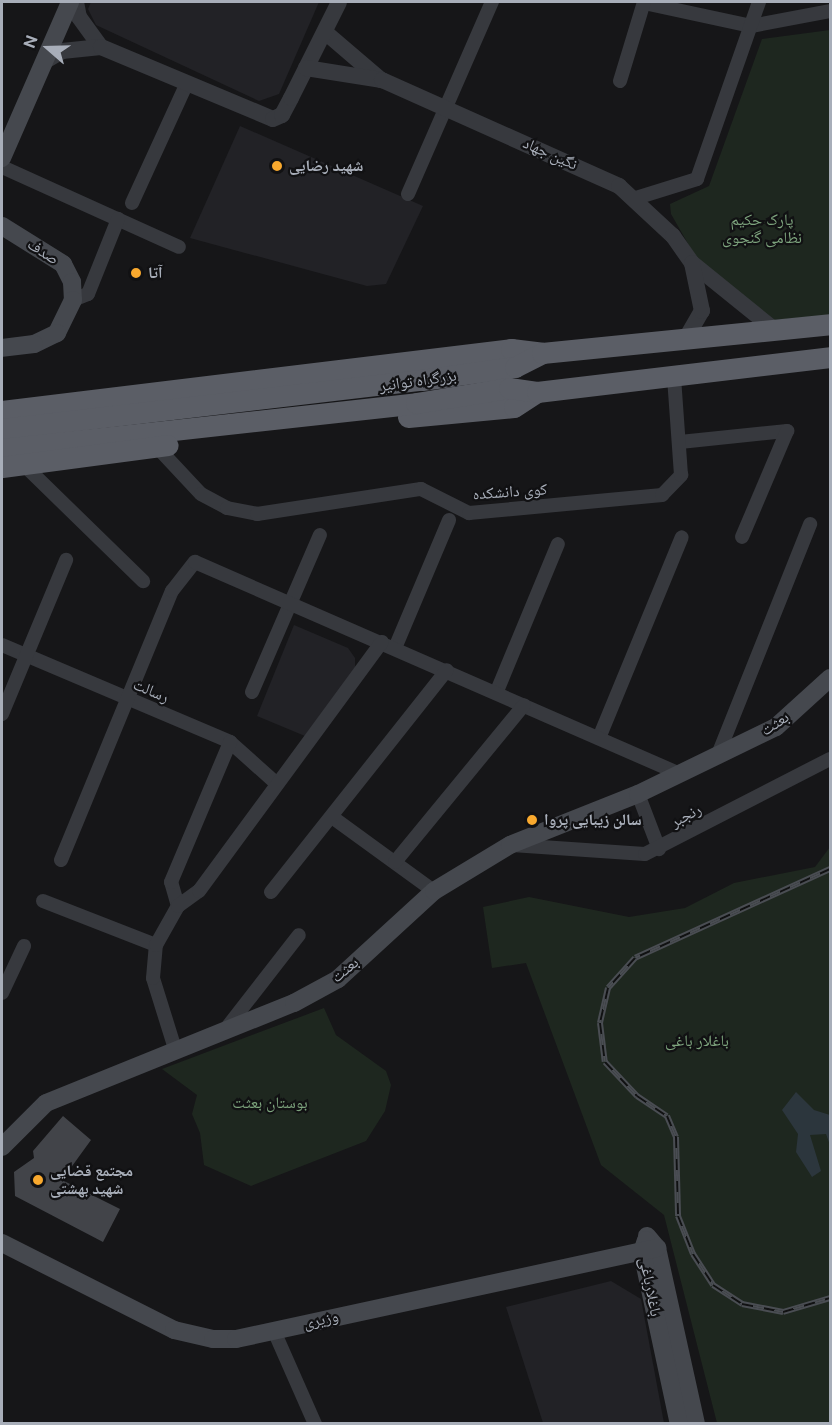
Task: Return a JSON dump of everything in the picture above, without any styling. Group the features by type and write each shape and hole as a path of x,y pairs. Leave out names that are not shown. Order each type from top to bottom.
{"highway":[{"name":"بزرگراه توانیر","path":"2,429 515,367 542,353 831,324"},
{"path":"2,411 337,374 511,348 542,353"},
{"name":"بزرگراه توانیر","path":"2,449 416,403 509,388 537,392 831,357"},
{"path":"2,467 157,447 514,407 537,392"}],"main road":[{"path":"4,146 45,61 70,2"},
{"name":"صدف","path":"2,226 63,264 72,282 73,300"},
{"path":"2,348 34,344 57,333 73,300"},
{"name":"بعثت","path":"2,1147 46,1103 294,1003 338,979 434,891 510,845 638,794 776,727 831,678"},
{"name":"وزیری","path":"2,1243 195,1337 236,1339 649,1250"},
{"name":"باغلارباغی","path":"649,1250 680,1424"},
{"name":"باغلارباغی","path":"649,1250 696,1424"}],"street":[{"path":"76,2 79,17 101,48"},
{"path":"45,61 62,51 101,48 273,119 282,115 339,2"},
{"path":"408,194 492,2"},
{"path":"620,81 644,2 751,26 831,11"},
{"path":"636,198 697,179 759,2"},
{"path":"325,32 382,80"},
{"path":"306,68 382,80"},
{"name":"نگین جهاد","path":"382,80 596,175 636,198 692,263 776,331"},
{"path":"132,203 186,85"},
{"path":"2,167 179,247"},
{"path":"73,300 88,294 118,219"},
{"path":"685,340 702,311 692,263"},
{"name":"کوی دانشکده","path":"157,447 201,494 227,508 257,514 421,489 470,513 662,495 681,475 674,377"},
{"path":"680,442 787,431 742,537"},
{"path":"23,464 143,581"},
{"path":"176,1052 153,978 156,945 178,906 199,891 277,784 388,645 449,520"},
{"path":"717,757 810,524"},
{"path":"252,692 320,535"},
{"path":"599,738 682,537"},
{"path":"496,691 558,544"},
{"path":"2,714 66,560"},
{"path":"61,860 171,591 195,562 496,691 680,774"},
{"name":"رسالت","path":"2,645 230,742 277,784"},
{"path":"271,892 447,670"},
{"path":"395,862 524,705"},
{"path":"178,906 171,882 230,742"},
{"name":"رنجبر","path":"510,845 630,855 659,849 831,759"},
{"path":"638,794 659,849"},
{"path":"332,817 434,891"},
{"path":"43,901 156,945"},
{"path":"224,1032 299,934"},
{"path":"2,993 24,946"},
{"path":"274,1330 315,1424"}],"shaded area":[{"path":"91,2 319,2 279,94 259,101 96,25 88,9"},
{"name":"شهید رضایی","path":"240,126 423,206 386,284 367,286 190,238"},
{"path":"294,625 348,648 355,658 355,668 305,736 257,716"},
{"path":"796,1092 814,1110 830,1115 830,1145 826,1134 810,1135 821,1171 812,1177 796,1152 798,1134 782,1110"},
{"path":"611,1281 641,1299 664,1423 543,1423 506,1307"}],"green space":[{"name":"پارک حکیم نظامی گنجوی","path":"830,30 830,315 774,320 706,275 671,214 670,204 709,186 762,39"},
{"name":"باغلار باغی","path":"830,847 830,1423 717,1423 664,1215 601,1165 526,963 492,968 483,907 529,897 629,917 685,908 734,883 815,867"},
{"name":"بوستان بعثت","path":"324,1008 336,1035 386,1071 391,1085 385,1111 366,1141 251,1186 204,1165 200,1133 192,1114 197,1095 162,1069"}],"building":[{"name":"مجتمع قضایی شهید بهشتی","path":"63,1116 91,1140 62,1180 120,1209 103,1242 15,1196 14,1172 34,1158 33,1151"}],"railway":[{"path":"830,869 635,958 608,988 600,1023 605,1062 637,1096 667,1116 676,1137 678,1216 693,1254 713,1285 742,1304 783,1312 830,1298"}],"place":[{"name":"شهید رضایی","path":"277,166"},
{"name":"آتا","path":"136,273"},
{"name":"سالن زيبايى پروا","path":"532,820"},
{"name":"مجتمع قضایی شهید بهشتی","path":"38,1180"}]}
